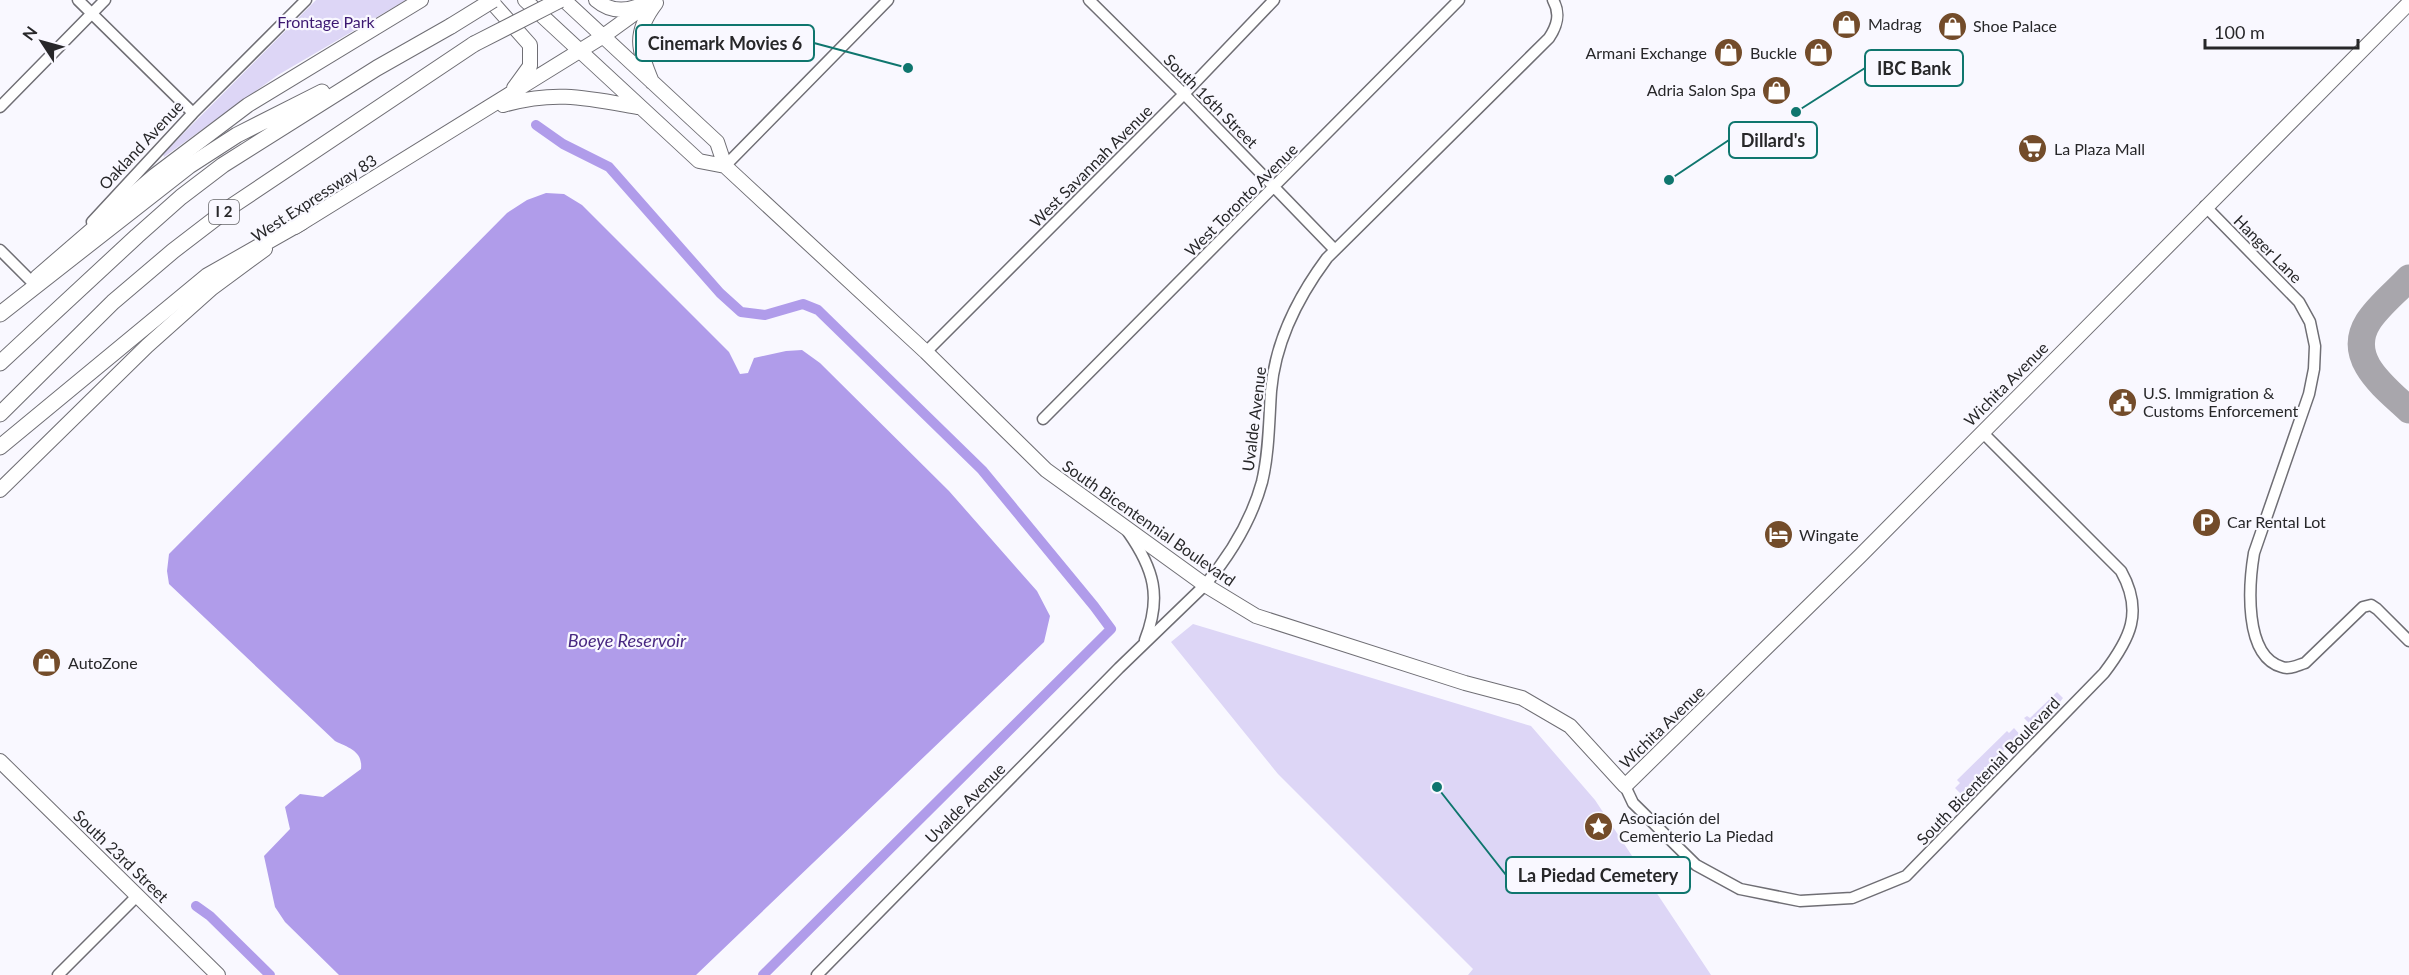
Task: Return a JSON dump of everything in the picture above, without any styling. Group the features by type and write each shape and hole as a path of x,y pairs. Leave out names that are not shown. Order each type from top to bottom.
{"highway":[{"name":"I 2","path":"0,363 181,197 223,165 377,68 492,0"},
{"name":"I 2","path":"0,414 112,302 173,251 230,208 474,44 544,0"},
{"path":"474,44 560,0"},
{"path":"0,313 215,148 416,46"},
{"path":"0,447 207,276 302,222"}],"main road":[{"path":"67,250 154,176 248,105 421,0"},
{"path":"492,0 530,45 530,66 525,76 505,99"},
{"name":"South Bicentennial Boulevard","path":"525,0 699,161 725,166"},
{"name":"South Bicentennial Boulevard","path":"564,0 717,142 725,166 926,352 1046,470 1205,585 1256,616 1522,698 1570,726 1624,786"},
{"path":"596,0 605,7 622,10 653,0"},
{"name":"West Expressway 83","path":"0,490 123,369 212,288 302,222 505,99 602,37 653,0"},
{"path":"655,86 640,51 639,36 645,19 658,0"},
{"name":"Wichita Avenue","path":"1624,786 1850,567 2205,206 2409,3"},
{"path":"487,110 524,99 550,95 574,96 638,106"},
{"name":"Oakland Avenue","path":"0,313 67,250"},
{"name":"South 23rd Street","path":"0,761 218,975"}],"street":[{"path":"78,0 193,113"},
{"path":"0,107 105,0"},
{"name":"Oakland Avenue","path":"67,250 193,113 306,0"},
{"path":"725,166 888,0"},
{"name":"South 16th Street","path":"1089,0 1335,250"},
{"name":"West Savannah Avenue","path":"926,352 1184,94 1274,0"},
{"name":"West Toronto Avenue","path":"1043,419 1275,188 1459,0"},
{"name":"Uvalde Avenue","path":"817,975 1205,585 1240,537 1259,491 1268,437 1273,378 1290,321 1312,278 1335,250 1549,38 1557,24 1558,14 1553,0"},
{"name":"Hanger Lane","path":"2205,206 2299,302 2310,322 2315,346 2314,369 2309,394 2254,553 2249,580 2250,610 2257,640 2263,652 2273,662 2283,668 2294,667 2305,663 2363,607 2371,605 2409,640"},
{"path":"0,250 32,282"},
{"name":"South Bicentenial Boulevard","path":"1624,786 1633,803 1696,865 1740,889 1800,901 1852,898 1906,876 2104,673 2128,639 2132,617 2131,596 2121,571 1982,432"},
{"path":"1124,527 1140,549 1153,576 1155,598 1151,624 1142,646"},
{"path":"58,975 137,896"}],"green space":[{"name":"Frontage Park","path":"316,0 406,0 278,75 164,157 163,154"},
{"path":"1193,624 1531,726 1595,800 1711,975 1468,975 1473,969 1278,774 1171,642"},
{"path":"2057,692 2063,698 2048,717 2046,716 2033,727 2024,718 2027,716 2030,718"},
{"path":"2014,728 2023,738 2014,738 2014,746 2004,747 2003,757 1994,757 1993,767 1984,767 1984,776 1975,777 1973,787 1965,787 1964,797 1955,788 1960,783 1957,780 2007,731 2009,733"}],"water":[{"name":"Boeye Reservoir","path":"546,193 564,194 582,205 729,352 740,374 748,373 754,358 786,351 802,350 820,363 949,491 1037,591 1050,616 1044,642 696,975 339,975 285,922 275,907 264,856 290,829 285,807 300,794 323,797 361,769 360,758 350,748 335,741 169,584 167,571 169,554 507,213 527,200"}],"waterway":[{"path":"536,125 563,144 609,167 720,293 741,312 765,315 803,304 818,310 982,470 1111,629 763,975"},
{"path":"196,906 210,916 270,975"}],"taxiway":[{"path":"2409,278 2372,316 2362,336 2361,348 2371,372 2409,410"}],"place":[{"name":"Madrag","path":"1847,24"},
{"name":"Shoe Palace","path":"1952,26"},
{"name":"Armani Exchange","path":"1728,53"},
{"name":"Buckle","path":"1818,53"},
{"name":"Cinemark Movies 6","path":"908,68"},
{"name":"Adria Salon Spa","path":"1777,90"},
{"name":"IBC Bank","path":"1796,112"},
{"name":"La Plaza Mall","path":"2033,149"},
{"name":"Dillard's","path":"1669,180"},
{"name":"U.S. Immigration & Customs Enforcement","path":"2122,402"},
{"name":"Car Rental Lot","path":"2206,522"},
{"name":"Wingate","path":"1778,535"},
{"name":"AutoZone","path":"47,663"},
{"name":"La Piedad Cemetery","path":"1437,787"},
{"name":"Asociación del Cementerio La Piedad","path":"1598,827"}]}
